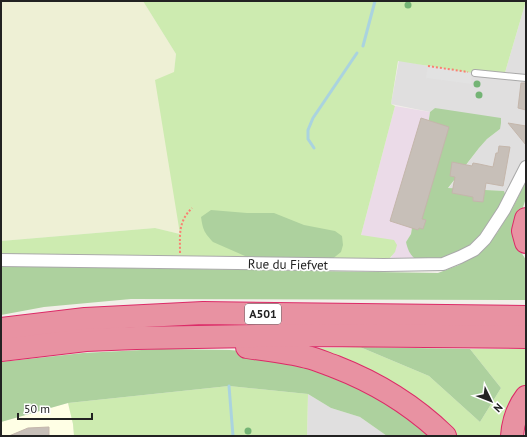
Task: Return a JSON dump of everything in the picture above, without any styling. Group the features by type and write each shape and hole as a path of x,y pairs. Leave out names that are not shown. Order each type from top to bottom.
{"highway":[{"path":"526,220 523,231 526,242"},
{"name":"A501","path":"1,329 85,319 203,313 526,317"},
{"name":"A501","path":"1,350 86,340 136,338 314,335 526,337"},
{"path":"136,338 229,345 274,350 309,357 345,371 381,388 413,409 445,436"},
{"path":"512,436 517,413 526,397"}],"street":[{"name":"Rue du Fiefvet","path":"1,260 384,266 442,264 474,250 485,239 504,210 526,167"}],"lane":[{"path":"475,73 526,78"}],"path":[{"path":"428,66 475,73"},
{"path":"180,262 181,227 186,214 192,208"}],"shaded area":[{"path":"1,1 143,1 176,54 174,72 180,234 155,228 1,241"},
{"path":"526,1 526,167 508,202 504,191 448,189 479,148 487,139 500,129 435,108 430,112 391,104 399,60 428,66 504,76"},
{"path":"428,66 472,73 471,84 426,78"},
{"path":"395,106 430,112 411,234 406,242 424,265 384,265 392,256 361,235"},
{"path":"308,394 331,408 360,417 387,436 307,436"},
{"path":"68,403 74,436 1,436 1,422"}],"green space":[{"path":"143,1 526,1 504,76 472,73 398,61 391,104 395,106 361,235 394,240 397,245 395,252 384,265 1,260 1,241 155,228 180,234 155,80 174,72 176,54"},
{"path":"435,108 501,118 500,129 487,139 479,148 448,188 504,191 508,202 474,250 424,265 412,256 406,242 411,234 430,112"},
{"path":"526,167 526,198 517,226 518,247 526,260 526,300 131,299 44,307 1,315 1,266 438,273 459,265 482,249 497,233 513,207 525,183 518,182"},
{"path":"211,210 247,213 274,213 304,225 335,231 342,236 343,245 341,252 331,260 261,263 213,242 204,231 201,217"},
{"path":"360,347 429,376 480,422 501,388 470,349 526,349 526,385 521,389 505,436 457,436 435,414 312,351 318,348"},
{"path":"360,347 470,349 501,388 480,422 429,376"},
{"path":"161,349 230,350 265,353 285,359 356,387 392,406 430,436 387,436 360,417 331,408 308,394 229,386 68,403 1,422 1,362 83,353"},
{"path":"229,386 308,394 307,436 74,436 68,403"}],"building":[{"path":"521,83 526,83 526,110 518,108"},
{"path":"421,118 449,127 422,219 426,220 423,229 419,228 418,230 390,221"},
{"path":"508,123 526,126 526,145"},
{"path":"499,146 510,147 503,186 486,183 483,202 473,201 473,197 452,193 455,177 450,176 452,162 472,166 473,163 493,167"},
{"path":"49,427 49,436 9,436 28,428"}],"waterway":[{"path":"363,46 375,1"},
{"path":"314,148 308,139 308,130 313,118 357,53"},
{"path":"229,386 233,436"}]}
